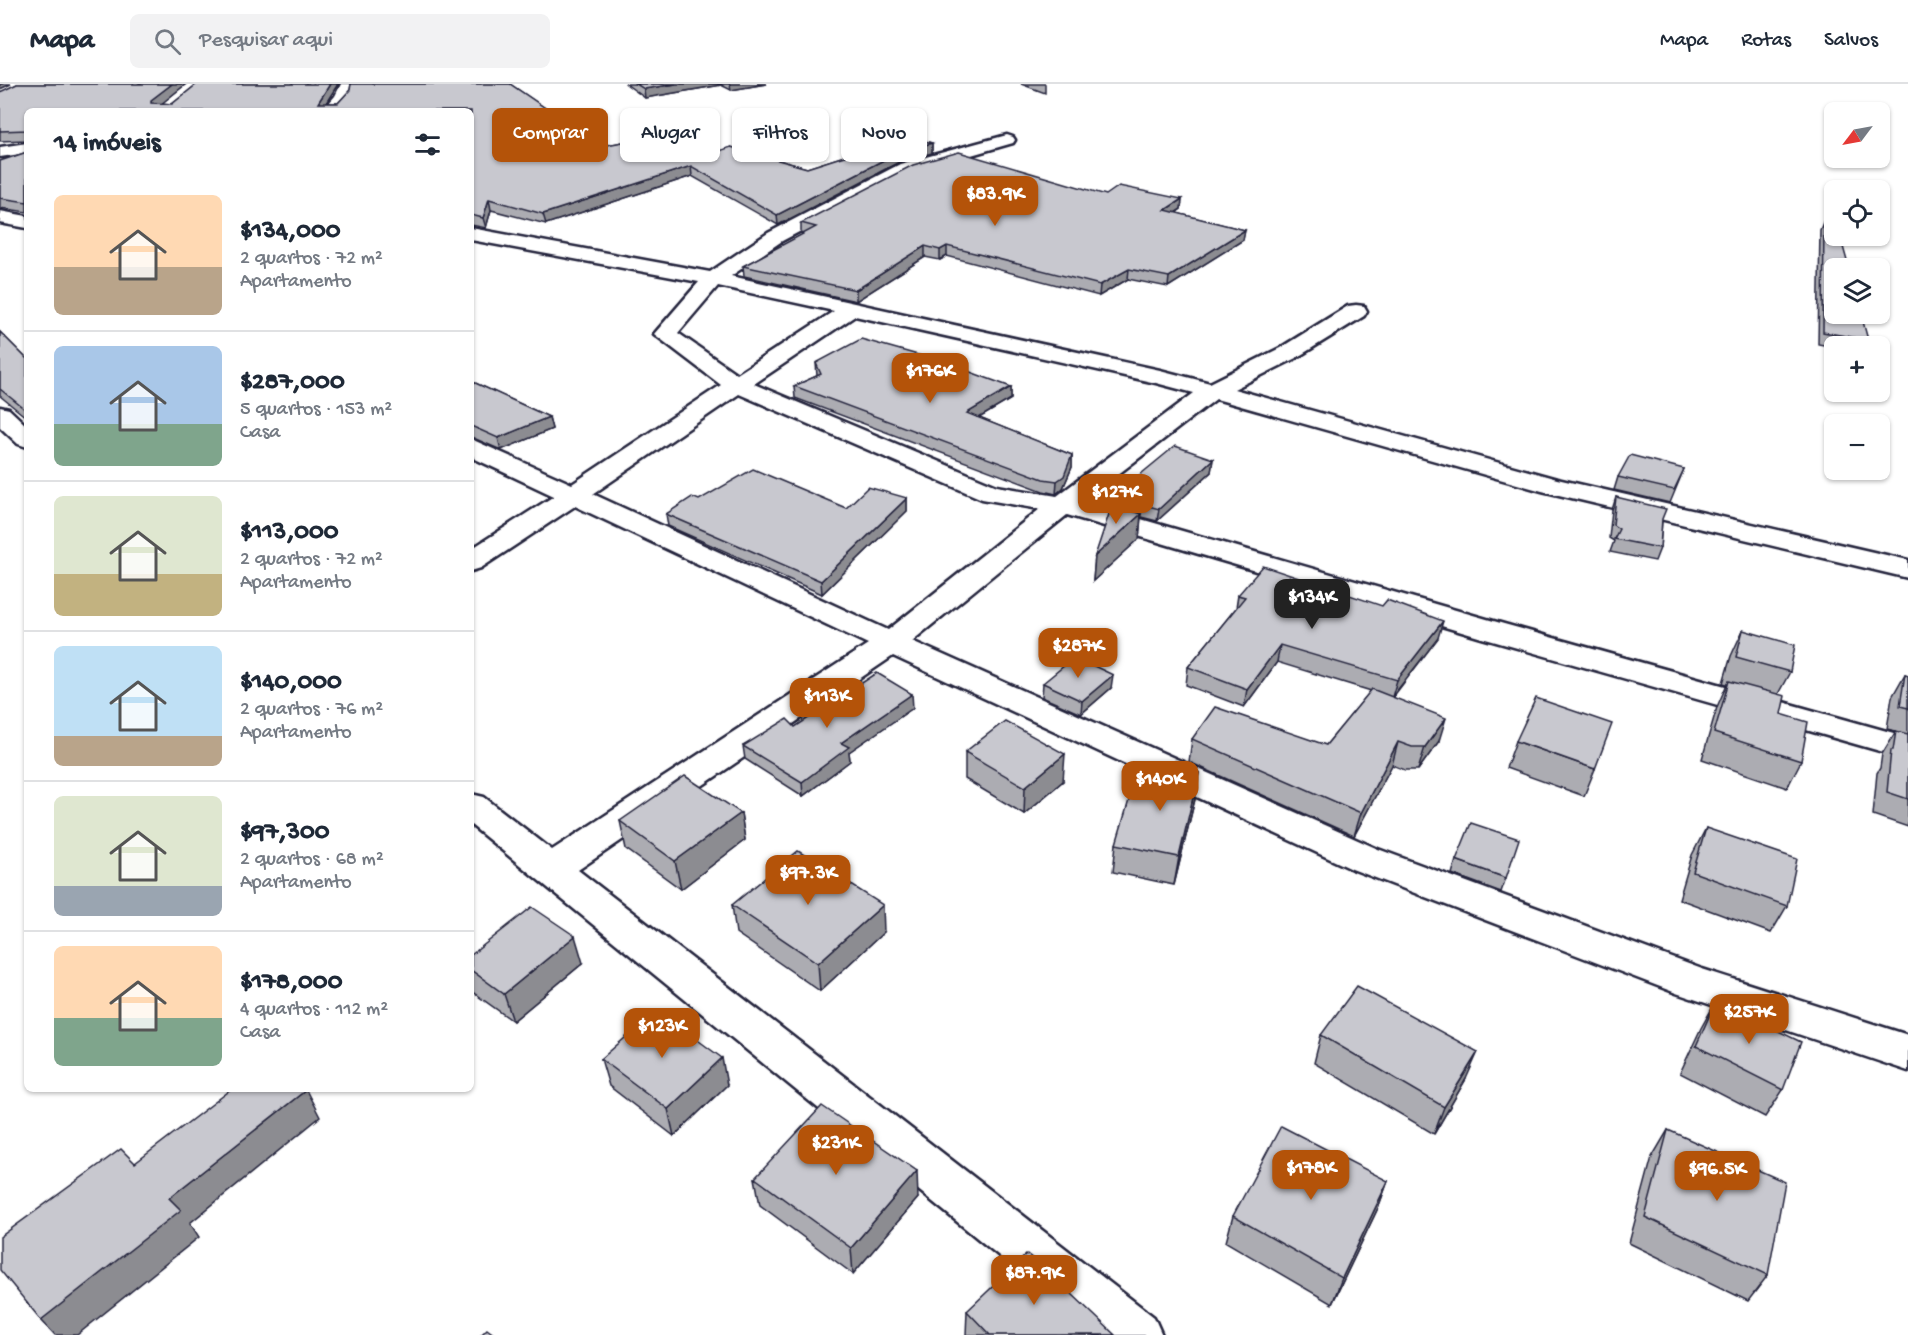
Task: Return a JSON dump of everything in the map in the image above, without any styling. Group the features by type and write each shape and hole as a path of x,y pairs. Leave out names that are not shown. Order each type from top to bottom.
{"street":[{"path":"333,108 342,98 348,84"},
{"path":"1007,140 906,168 775,237 713,279 665,334 735,384 991,493 1062,505 1492,632 1908,748"},
{"path":"0,152 24,148"},
{"path":"0,217 24,221"},
{"path":"474,235 713,279 1160,377 1551,485 1908,569"},
{"path":"474,560 574,496 735,384 851,309"},
{"path":"552,869 891,643 1062,505 1212,391 1288,353 1356,311"},
{"path":"0,415 24,408"},
{"path":"0,415 24,436"},
{"path":"474,448 891,643 1365,859 1690,981 1908,1053"},
{"path":"474,808 1136,1335"}],"building":[{"path":"17,84 172,84 151,100 151,103 172,104 197,84 330,84 318,103 338,103 350,90 351,84 510,84 545,108 492,108 492,162 608,162 608,145 620,143 620,162 720,162 720,151 731,147 732,162 785,162 807,168 841,157 841,162 880,162 777,215 691,166 543,214 489,199 483,218 474,216 474,108 24,108 24,130 0,131 0,92"},
{"path":"636,84 676,84 644,89"},
{"path":"959,152 1106,195 1119,186 1182,199 1165,210 1245,230 1169,277 1129,269 1100,285 947,246 940,250 925,246 856,290 743,266 816,227 801,223 913,165"},
{"path":"24,153 24,202 0,198 0,161"},
{"path":"1824,220 1824,246 1843,246 1846,258 1824,258 1824,324 1864,324 1867,336 1846,336 1823,332"},
{"path":"0,332 24,356 24,409 0,389"},
{"path":"861,339 943,362 1011,387 967,413 1072,455 1064,476 1057,481 1043,479 794,386 821,374 816,363"},
{"path":"474,382 549,417 498,438 474,427"},
{"path":"1175,446 1213,459 1159,509 1117,497 1119,492"},
{"path":"1630,455 1684,469 1674,490 1618,477"},
{"path":"753,469 846,508 868,487 907,498 821,581 666,514 692,497 699,500"},
{"path":"1616,497 1666,509 1662,519 1660,548 1614,539 1619,529 1613,525"},
{"path":"1112,505 1141,514 1095,556"},
{"path":"1263,566 1382,606 1387,600 1443,621 1397,680 1280,645 1247,689 1188,667 1245,597 1238,595"},
{"path":"1743,630 1795,645 1790,672 1736,657"},
{"path":"1075,657 1113,675 1082,701 1043,683"},
{"path":"877,673 912,694 841,743 849,747 802,782 743,746 787,719 795,727"},
{"path":"1905,674 1908,675 1908,708 1900,706"},
{"path":"1729,681 1785,696 1781,714 1808,722 1801,761 1714,733"},
{"path":"1372,689 1446,718 1425,747 1412,747 1398,742 1361,813 1192,739 1215,707 1326,745"},
{"path":"1536,698 1612,724 1595,769 1516,741"},
{"path":"1005,721 1065,754 1025,787 965,752"},
{"path":"1896,731 1908,734 1908,799 1887,792 1891,750 1893,750"},
{"path":"1175,761 1199,772 1179,857 1116,844 1135,780 1159,785"},
{"path":"685,776 741,813 675,861 620,821"},
{"path":"1471,823 1519,839 1506,878 1456,860"},
{"path":"1706,828 1797,859 1787,906 1693,872"},
{"path":"798,851 883,905 818,963 732,905"},
{"path":"532,907 575,936 504,994 474,972 474,953"},
{"path":"1357,986 1478,1052 1444,1107 1321,1035"},
{"path":"1716,1001 1801,1042 1783,1090 1696,1046"},
{"path":"657,1010 722,1058 668,1109 601,1059"},
{"path":"228,1092 303,1092 169,1198 181,1210 41,1320 0,1270 0,1237 121,1149 135,1163"},
{"path":"822,1106 917,1171 851,1248 755,1178"},
{"path":"1281,1126 1388,1181 1342,1278 1233,1216"},
{"path":"1668,1130 1785,1182 1768,1275 1645,1217"},
{"path":"1027,1254 1115,1335 990,1335 967,1311"},
{"path":"487,1329 495,1335 481,1335"}]}
